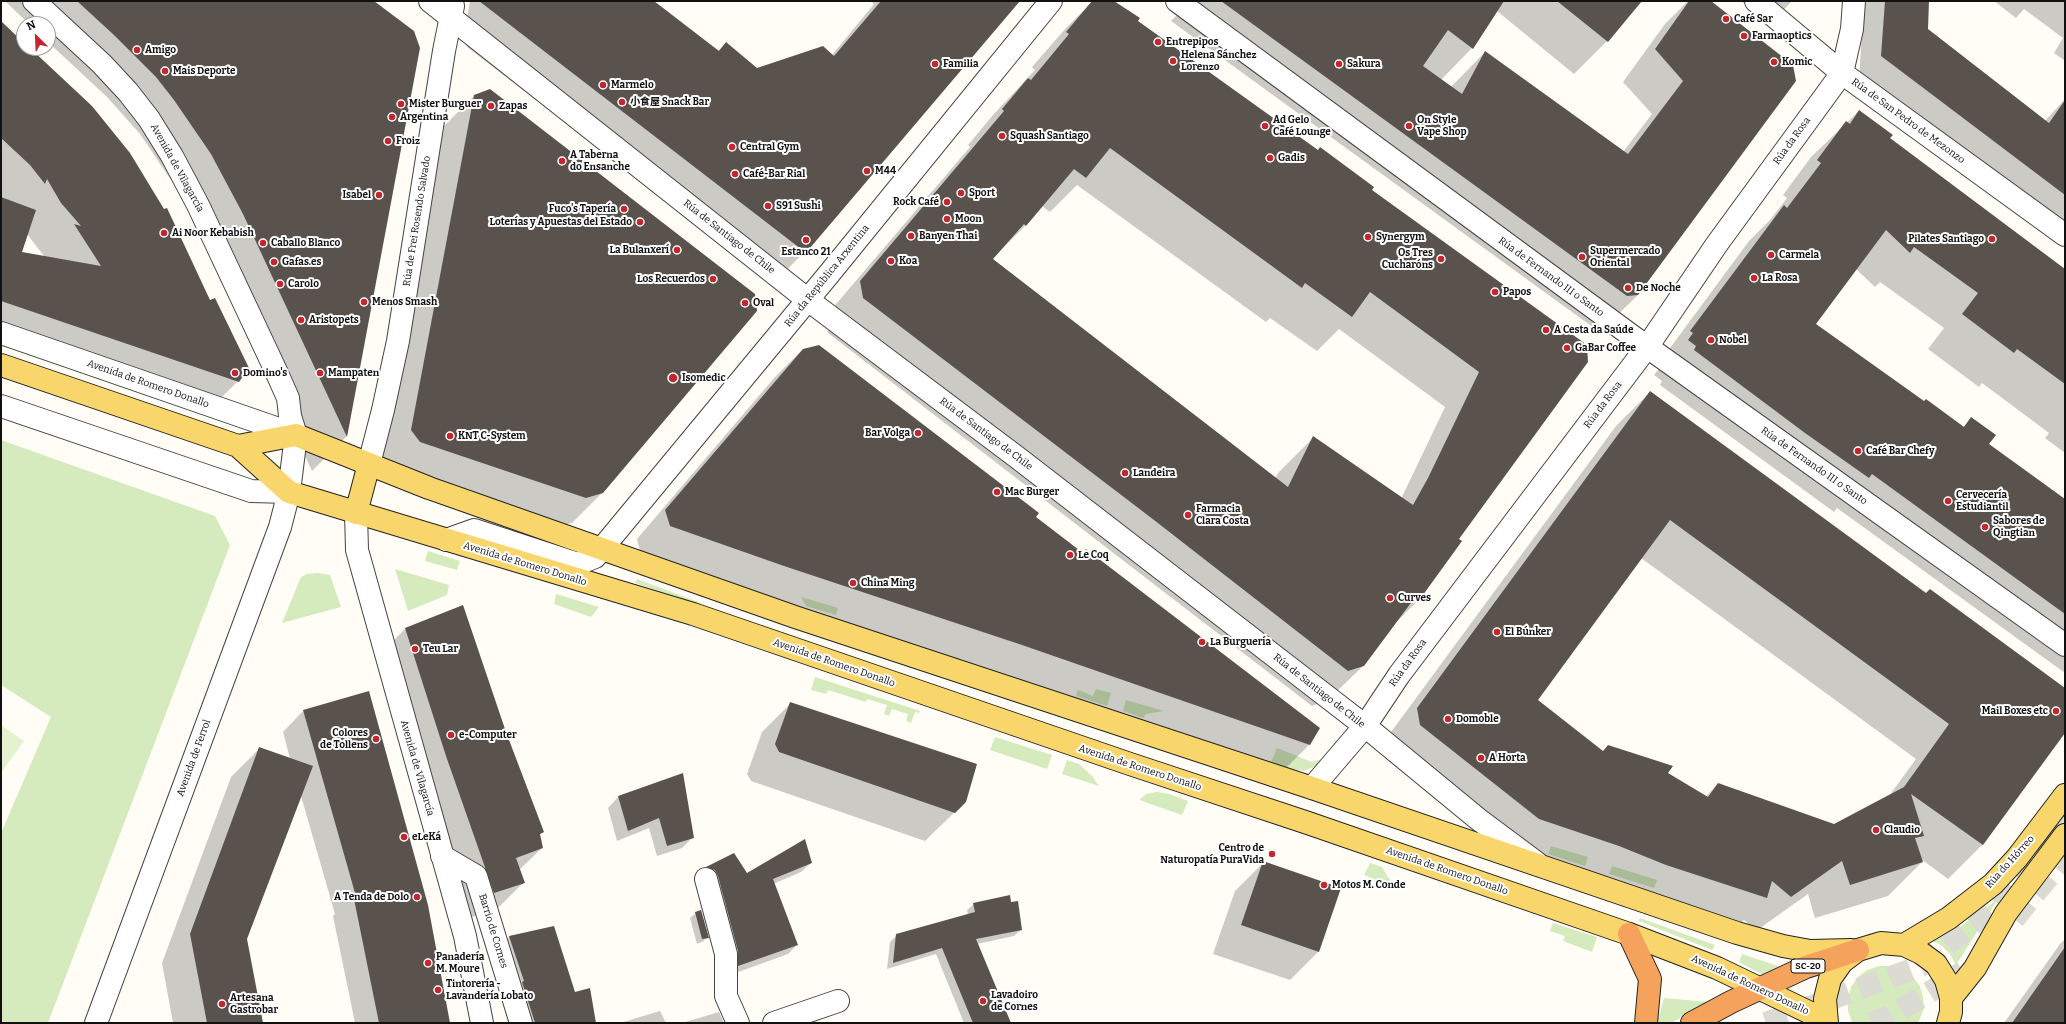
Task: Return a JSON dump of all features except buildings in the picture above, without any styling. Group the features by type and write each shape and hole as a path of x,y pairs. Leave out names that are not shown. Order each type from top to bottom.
{"highway":[{"path":"1629,934 1650,979 1646,1023"},
{"name":"SC-20","path":"1692,1023 1806,967 1858,950"}],"main road":[{"name":"Avenida de Romero Donallo","path":"1,364 238,446 289,492 693,614 1629,934 1717,968 1826,1021"},
{"name":"Avenida de Romero Donallo","path":"238,446 296,435 369,464 600,550 795,617 1312,788 1737,933 1776,944 1810,951 1858,950"},
{"path":"356,513 369,464"},
{"name":"Rúa do Hórreo","path":"1904,945 1949,918 1993,884 2017,858 2065,795"},
{"path":"1951,998 1975,968 2006,912 2065,835"},
{"name":"SC-20","path":"1826,1021 1824,999 1830,979 1842,962 1858,950 1881,943 1904,945 1921,952 1936,964 1946,980 1951,998 1951,1012 1948,1023"}],"street":[{"name":"Avenida de Vilagarcía","path":"34,1 102,64 128,92 149,119 172,156 198,204 276,371 288,398 290,416 296,435"},
{"name":"Rúa de Santiago de Chile","path":"430,1 453,9 808,300 1011,453 1365,726 1478,819 1543,868"},
{"name":"Rúa da República Arxentina","path":"600,550 808,300 1052,1"},
{"name":"Rúa de Fernando III o Santo","path":"1178,1 1647,347 2065,645"},
{"name":"Rúa de San Pedro de Mezonzo","path":"1756,1 1842,73 2065,235"},
{"name":"Rúa da Rosa","path":"1312,788 1365,726 1398,675 1647,347 1717,244 1842,73 1852,29 1854,1"},
{"name":"Rúa de Frei Rosendo Salvado","path":"369,464 383,410 398,341 444,51 453,9"},
{"name":"Avenida de Romero Donallo","path":"1,333 296,435"},
{"name":"Avenida de Romero Donallo","path":"1,406 251,491 289,492"},
{"name":"Avenida de Ferrol","path":"96,1023 280,527 289,492 296,435"},
{"name":"Avenida de Vilagarcía","path":"356,513 357,550 465,936 482,1023"},
{"name":"Avenida de Romero Donallo","path":"446,540 474,530 578,564 595,557 600,550"},
{"name":"Barrio de Cornes","path":"442,856 476,876 521,1023"},
{"path":"706,879 726,954 726,996 738,1023"},
{"path":"774,1023 838,1001"}],"green space":[{"path":"1,440 215,516 230,545 48,1023 1,1023 1,833 51,717 1,685"},
{"path":"428,551 460,561 457,570 425,561"},
{"path":"395,569 449,585 447,595 408,611"},
{"path":"318,573 330,575 341,607 282,623 301,577 307,574"},
{"path":"637,579 701,603 700,605 635,583"},
{"path":"556,594 599,607 591,617 554,604"},
{"path":"801,597 838,608 836,615 806,606"},
{"path":"815,677 920,711 919,713 915,712 911,723 906,721 908,714 892,709 889,716 884,714 887,705 867,699 866,702 828,690 826,694 811,690"},
{"path":"1096,689 1111,693 1107,706 1076,696 1078,690 1093,696"},
{"path":"1126,700 1164,711 1146,714 1143,718 1123,711"},
{"path":"1,725 24,741 1,773"},
{"path":"995,737 1052,755 1047,769 990,750"},
{"path":"1277,748 1312,762 1326,758 1322,764 1303,771 1291,769 1271,762"},
{"path":"1067,760 1079,764 1092,776 1099,786 1062,774"},
{"path":"1157,792 1169,794 1188,801 1182,815 1139,800 1146,794"},
{"path":"1551,846 1588,857 1585,866 1548,854"},
{"path":"1370,863 1382,867 1388,877 1399,889 1364,875"},
{"path":"1612,866 1657,880 1654,888 1609,874"},
{"path":"1998,899 1956,965 1950,954 1941,945 1933,941 1957,929"},
{"path":"1640,918 1715,945 1712,950 1639,921"},
{"path":"1553,923 1597,937 1592,952 1563,941 1565,936 1550,931"},
{"path":"1742,954 1781,967 1763,975 1739,962"},
{"path":"1879,966 1891,966 1902,969 1912,976 1920,986 1924,1009 1918,1023 1852,1022 1848,1011 1848,999 1851,987 1858,977 1867,970"},
{"path":"1664,998 1709,1002 1671,1023 1657,1023"}],"tunnel":[{"path":"1766,1023 1921,966 1996,905 2065,817"},
{"path":"2014,919 2065,857"},
{"path":"1871,1023 1890,1016 1963,972"}],"place":[{"name":"Café Sar","path":"1726,19"},
{"name":"Farmaoptics","path":"1744,36"},
{"name":"Entrepipos","path":"1158,42"},
{"name":"Amigo","path":"137,50"},
{"name":"Helena Sánchez Lorenzo","path":"1173,61"},
{"name":"Komic","path":"1774,62"},
{"name":"Familia","path":"935,64"},
{"name":"Sakura","path":"1339,64"},
{"name":"Mais Deporte","path":"165,71"},
{"name":"Marmelo","path":"603,85"},
{"name":"小食屋 Snack Bar","path":"622,102"},
{"name":"Mister Burguer","path":"401,104"},
{"name":"Zapas","path":"491,106"},
{"name":"Argentina","path":"392,117"},
{"name":"Ad Gelo Café Lounge","path":"1265,126"},
{"name":"On Style Vape Shop","path":"1409,126"},
{"name":"Squash Santiago","path":"1002,136"},
{"name":"Froiz","path":"388,141"},
{"name":"Central Gym","path":"732,147"},
{"name":"Gadis","path":"1270,158"},
{"name":"A Taberna do Ensanche","path":"562,161"},
{"name":"M44","path":"867,171"},
{"name":"Café-Bar Rial","path":"735,174"},
{"name":"Sport","path":"961,193"},
{"name":"Isabel","path":"379,195"},
{"name":"Rock Café","path":"947,202"},
{"name":"S91 Sushi","path":"768,206"},
{"name":"Fuco's Tapería","path":"624,209"},
{"name":"Moon","path":"947,219"},
{"name":"Loterías y Apuestas del Estado","path":"640,222"},
{"name":"Ai Noor Kebabish","path":"164,233"},
{"name":"Banyen Thai","path":"911,236"},
{"name":"Synergym","path":"1368,237"},
{"name":"Pilates Santiago","path":"1992,239"},
{"name":"Estanco 21","path":"806,240"},
{"name":"Caballo Blanco","path":"263,243"},
{"name":"La Bulanxerí","path":"677,250"},
{"name":"Carmela","path":"1771,255"},
{"name":"Supermercado Oriental","path":"1582,257"},
{"name":"Os Tres Cucharóns","path":"1441,259"},
{"name":"Koa","path":"891,261"},
{"name":"Gafas.es","path":"274,262"},
{"name":"La Rosa","path":"1754,278"},
{"name":"Los Recuerdos","path":"713,279"},
{"name":"Carolo","path":"280,284"},
{"name":"De Noche","path":"1628,288"},
{"name":"Papos","path":"1495,292"},
{"name":"Menos Smash","path":"364,302"},
{"name":"Oval","path":"745,303"},
{"name":"Aristopets","path":"301,320"},
{"name":"A Cesta da Saúde","path":"1546,330"},
{"name":"Nobel","path":"1711,340"},
{"name":"GaBar Coffee","path":"1567,348"},
{"name":"Domino's","path":"235,373"},
{"name":"Mampaten","path":"320,373"},
{"name":"Isomedic","path":"673,378"},
{"name":"Bar Volga","path":"918,433"},
{"name":"KNT C-System","path":"450,436"},
{"name":"Café Bar Chefy","path":"1858,451"},
{"name":"Landeira","path":"1125,473"},
{"name":"Mac Burger","path":"997,492"},
{"name":"Cervecería Estudiantil","path":"1948,501"},
{"name":"Farmacia Clara Costa","path":"1188,515"},
{"name":"Sabores de Qingtian","path":"1985,527"},
{"name":"Le Coq","path":"1070,555"},
{"name":"China Ming","path":"853,583"},
{"name":"Curves","path":"1390,598"},
{"name":"El Búnker","path":"1497,632"},
{"name":"La Burguería","path":"1202,642"},
{"name":"Teu Lar","path":"415,649"},
{"name":"Mail Boxes etc","path":"2056,711"},
{"name":"Domoble","path":"1448,719"},
{"name":"e-Computer","path":"451,735"},
{"name":"Colores de Tollens","path":"376,739"},
{"name":"A Horta","path":"1481,758"},
{"name":"Claudio","path":"1876,830"},
{"name":"eLeKá","path":"404,837"},
{"name":"Centro de Naturopatía PuraVida","path":"1272,854"},
{"name":"Motos M. Conde","path":"1324,885"},
{"name":"A Tenda de Dolo","path":"417,897"},
{"name":"Panadería M. Moure","path":"428,963"},
{"name":"Tintorería - Lavandería Lobato","path":"438,990"},
{"name":"Lavadoiro de Cornes","path":"983,1001"},
{"name":"Artesana Gastrobar","path":"222,1004"}]}
